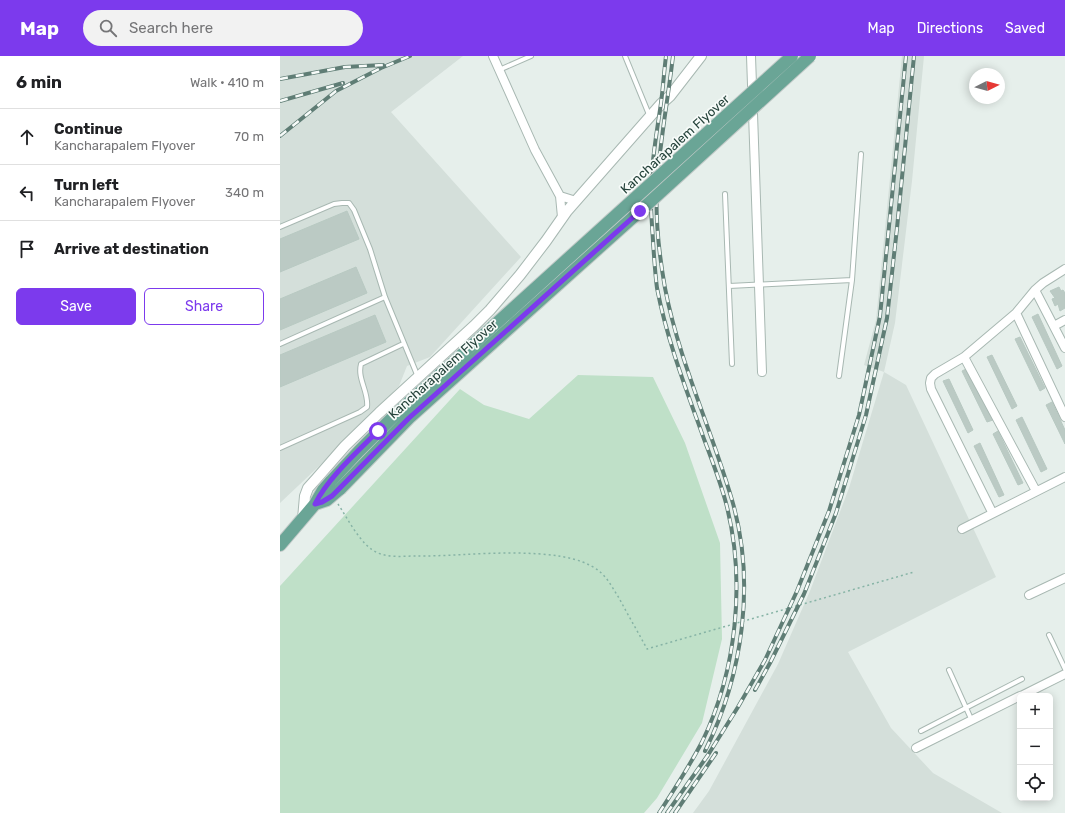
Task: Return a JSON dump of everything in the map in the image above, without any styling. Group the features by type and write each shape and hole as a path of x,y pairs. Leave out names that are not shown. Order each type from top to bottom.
{"main road":[{"name":"Kancharapalem Flyover","path":"334,489 358,451 395,415 792,56"},
{"name":"Kancharapalem Flyover","path":"280,555 283,541 315,504 323,490 334,489 409,418 810,56"}],"street":[{"path":"493,56 535,150 560,196 562,216"},
{"path":"303,519 305,496 308,488 345,446 378,413 418,378 490,310 546,241 562,216 670,96 701,56"},
{"path":"751,56 762,372"},
{"path":"560,196 576,201"},
{"path":"992,512 931,389 931,378 935,374 964,357 1016,313 1035,290 1043,283 1064,271"},
{"path":"1035,290 1065,348"},
{"path":"1016,313 1065,418"},
{"path":"1054,326 1065,320"},
{"path":"964,357 1036,491"},
{"path":"962,529 992,512 1065,477"},
{"path":"1029,595 1065,578"},
{"path":"1026,693 1065,674"},
{"path":"916,748 1017,698"}],"lane":[{"path":"499,71 531,56"},
{"path":"625,56 650,117"},
{"path":"839,376 852,280 861,154"},
{"path":"725,194 732,364"},
{"path":"280,227 334,204 342,202 349,203 354,210 370,249 385,297 418,378"},
{"path":"729,286 852,280"},
{"path":"280,344 385,297"},
{"path":"280,448 360,412 367,407 368,399 359,371 361,364 403,344"},
{"path":"1049,635 1065,669"},
{"path":"949,670 972,720"},
{"path":"921,731 1022,679"}],"path":[{"path":"334,489 360,538 368,547 378,553 390,556 512,553 541,554 575,560 594,567 601,572 610,583 647,649 914,572"}],"shaded area":[{"path":"280,56 463,56 391,112 521,257 430,357 407,366 399,386 353,434 280,503"},
{"path":"902,56 924,56 912,181 895,323 884,372 864,365 876,320"},
{"path":"884,372 906,385 996,577 848,652 891,728 933,773 1002,813 693,813 709,791 778,664 810,591 849,488"}],"green space":[{"path":"578,375 653,377 685,443 720,543 722,639 702,723 657,798 644,813 280,813 280,586 460,389 484,405 529,419"}],"building":[{"path":"347,211 359,239 280,272 280,239"},
{"path":"356,267 367,293 280,330 280,299"},
{"path":"1059,287 1061,291 1063,290 1065,293 1065,308 1060,311 1058,304 1055,306 1052,299 1055,298 1050,291"},
{"path":"1038,314 1062,366 1057,369 1032,317"},
{"path":"375,315 386,342 280,387 280,355"},
{"path":"1020,337 1045,388 1040,391 1015,339"},
{"path":"992,355 1017,406 1012,409 987,357"},
{"path":"968,368 993,420 987,422 962,371"},
{"path":"949,379 973,430 968,433 943,381"},
{"path":"1052,402 1065,430 1065,444 1046,405"},
{"path":"1022,417 1047,469 1041,472 1016,420"},
{"path":"998,431 1023,483 1018,485 993,434"},
{"path":"980,443 1004,495 999,497 974,446"}],"railway":[{"path":"280,136 336,91 381,68 410,56"},
{"path":"659,813 697,751 714,714 730,655 735,624 736,593 736,563 726,503 716,471 690,402 666,326 657,288 651,214 651,186 666,56"},
{"path":"673,56 657,184 657,223 661,262 665,288 678,342 732,500 739,531 743,563 744,595 742,628 737,660 729,691 718,722 705,751"},
{"path":"667,813 708,755 765,660 797,591 829,511 859,415 880,316 906,56"},
{"path":"755,690 804,594 836,513 866,415 887,318 914,56"},
{"path":"280,79 345,67 383,65"},
{"path":"280,101 343,83"},
{"path":"675,813 716,753"}],"route":[{"path":"378,431 323,490 315,504 327,500 340,489 409,418 640,211"}]}
